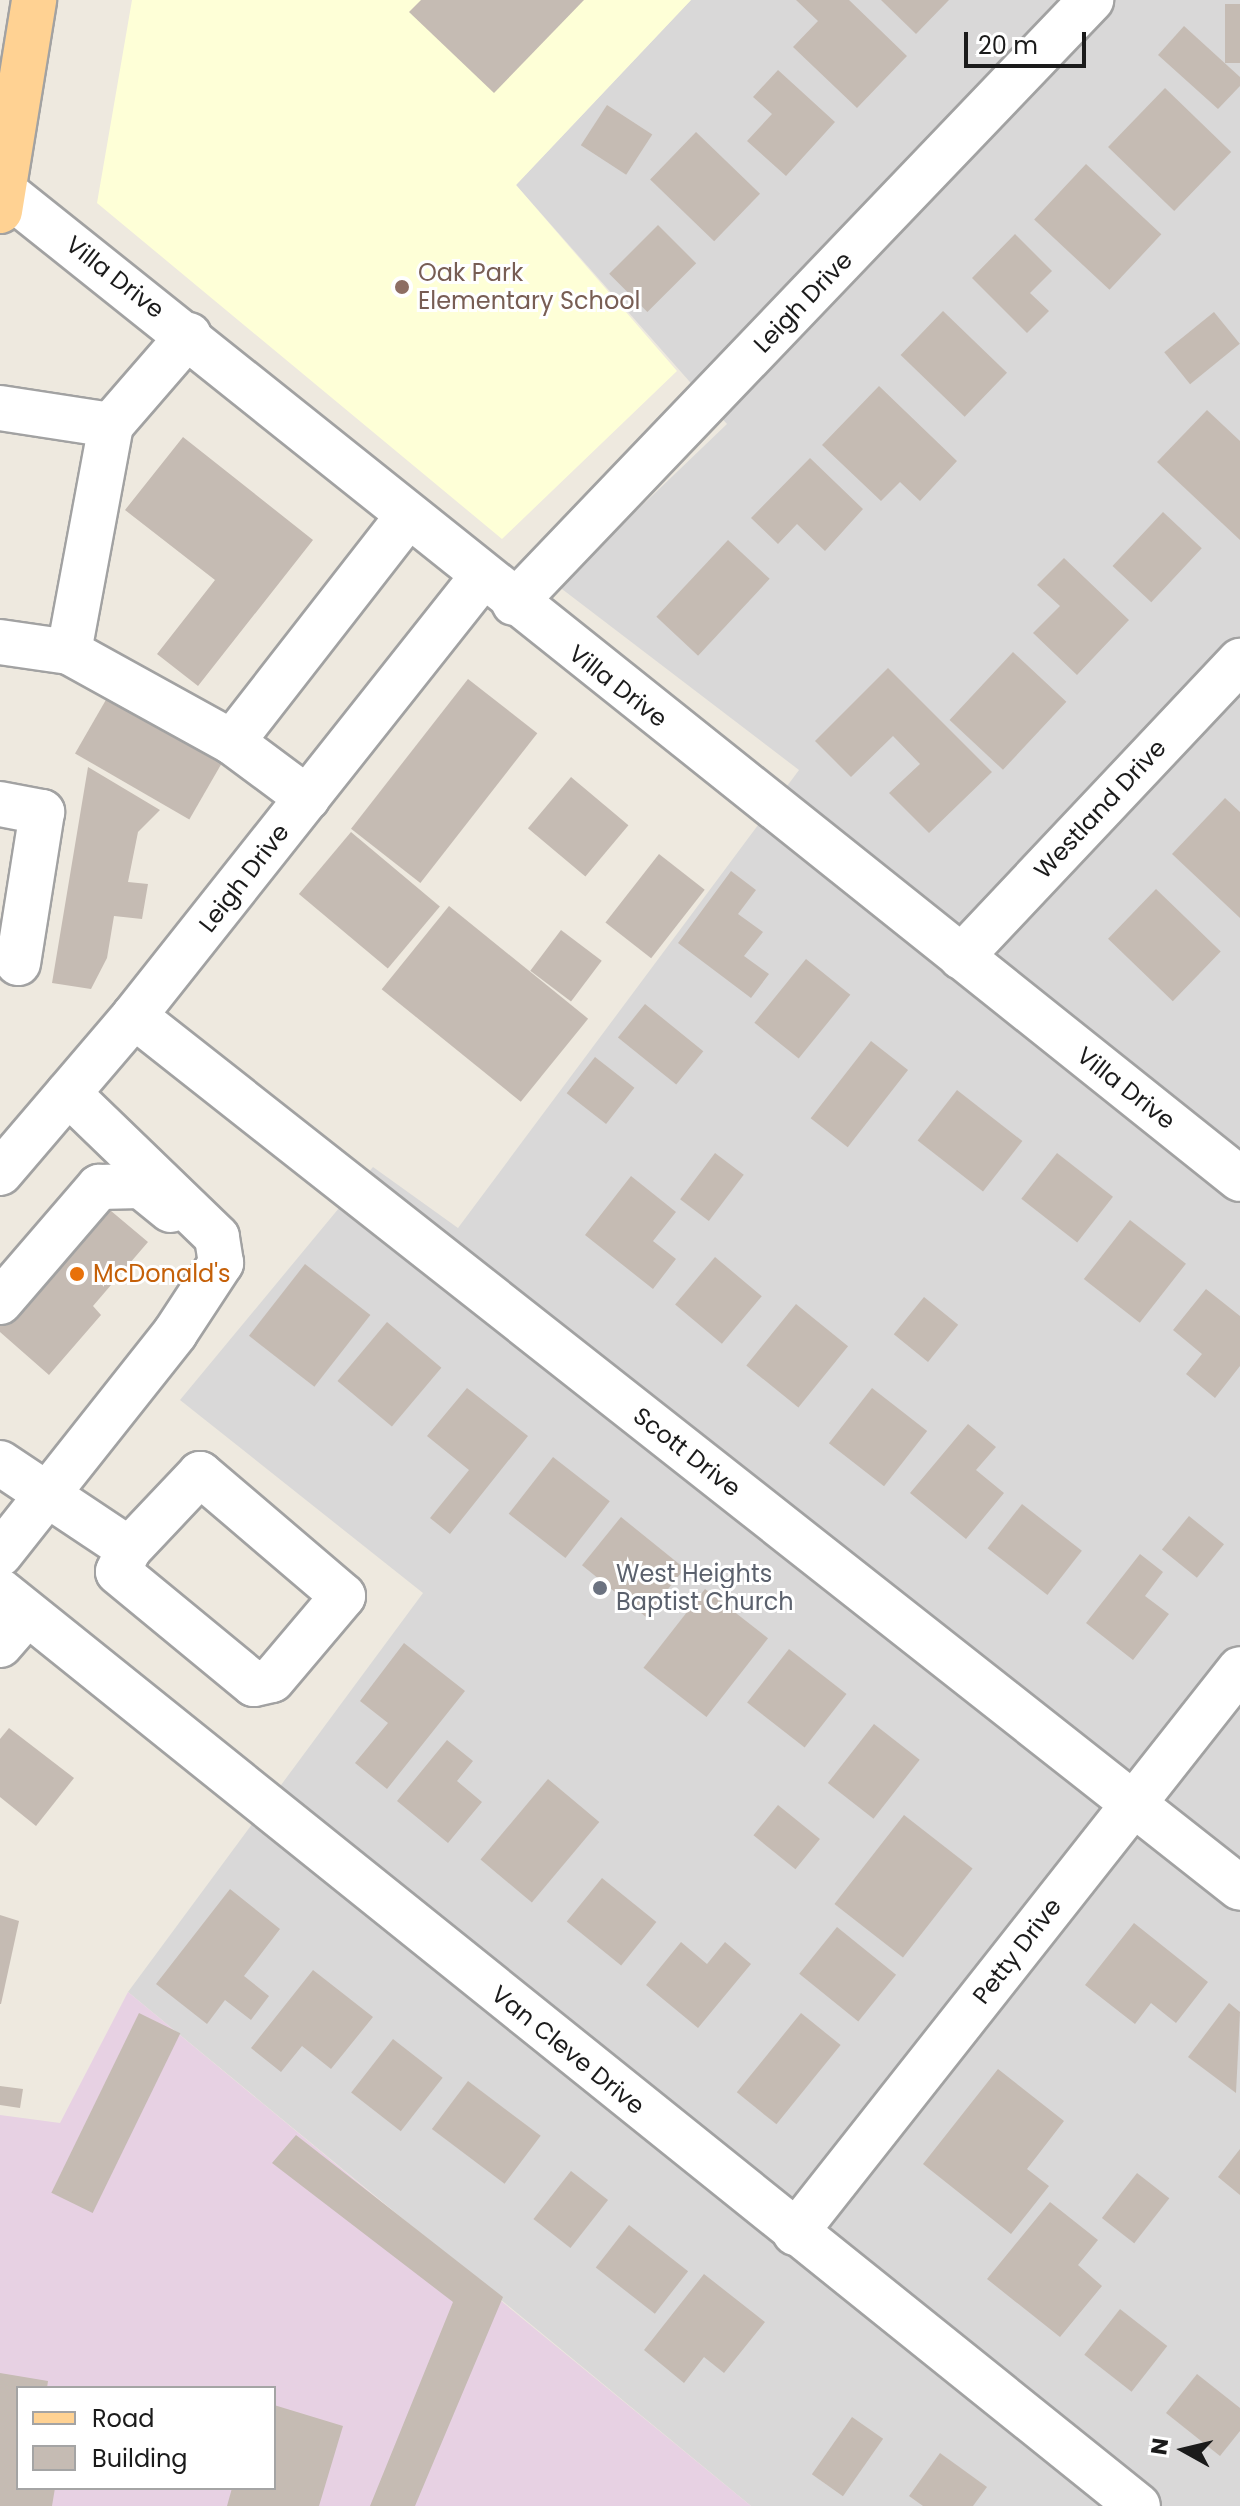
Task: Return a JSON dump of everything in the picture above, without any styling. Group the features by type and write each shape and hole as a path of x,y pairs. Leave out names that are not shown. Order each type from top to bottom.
{"main road":[{"path":"1,196 34,0"}],"street":[{"name":"Leigh Drive","path":"0,1173 134,1016 307,798 498,590 1091,0"},
{"name":"Villa Drive","path":"1,196 189,335 498,590 1240,1179"},
{"path":"69,652 111,425 189,335"},
{"path":"0,408 111,425"},
{"path":"232,742 408,516"},
{"path":"0,642 69,652 232,742 307,798"},
{"name":"Westland Drive","path":"961,957 1240,661"},
{"path":"0,804 42,812 18,963"},
{"name":"Scott Drive","path":"134,1016 1240,1888"},
{"path":"0,1554 175,1333 221,1263 217,1237 68,1093"},
{"path":"0,1281 115,1138"},
{"path":"0,1302 99,1187 141,1186 182,1222 189,1255 173,1300 175,1333"},
{"path":"0,1463 129,1549"},
{"path":"200,1474 343,1596 272,1680 254,1684 118,1572 129,1549 200,1474"},
{"name":"Van Cleve Drive","path":"9,1617 1138,2506"},
{"name":"Petty Drive","path":"795,2233 1240,1669"}],"shaded area":[{"name":"Oak Park Elementary School","path":"132,0 691,0 516,185 677,371 502,539 97,203"},
{"path":"691,0 1240,0 1240,2506 751,2506 128,1992 423,1593 180,1400 373,1167 458,1228 799,770 558,586 727,424 516,185"},
{"path":"128,1992 751,2506 0,2506 0,2115 60,2123"}],"building":[{"path":"421,0 584,0 494,93 409,12"},
{"path":"796,0 849,0 907,56 857,108 793,47 818,21"},
{"path":"881,0 949,0 916,34"},
{"path":"1225,4 1240,4 1240,63 1225,63"},
{"path":"1184,26 1240,77 1240,86 1218,109 1158,55"},
{"path":"778,70 835,122 786,176 747,141 772,114 753,97"},
{"path":"1165,88 1231,152 1174,211 1108,147"},
{"path":"607,105 652,134 626,175 581,145"},
{"path":"696,132 760,194 714,241 650,179"},
{"path":"1086,164 1161,234 1109,290 1034,220"},
{"path":"658,225 696,263 647,312 609,274"},
{"path":"1015,234 1052,271 1030,293 1049,311 1027,333 972,278"},
{"path":"943,311 1007,373 965,417 901,355"},
{"path":"1214,312 1240,344 1190,384 1164,352"},
{"path":"879,386 957,461 920,501 900,482 881,501 822,445"},
{"path":"1207,410 1240,441 1240,540 1157,462"},
{"path":"183,437 313,540 198,686 157,654 215,580 125,510"},
{"path":"810,458 863,509 825,551 797,524 778,544 751,518"},
{"path":"1163,512 1202,548 1151,602 1113,566"},
{"path":"728,540 770,579 698,656 656,617"},
{"path":"1064,558 1129,620 1077,675 1033,633 1060,606 1037,585"},
{"path":"1013,652 1066,702 1003,770 950,720"},
{"path":"888,668 992,772 929,833 889,793 920,764 893,736 851,777 815,741"},
{"path":"468,679 537,733 420,883 351,829"},
{"path":"107,698 221,764 189,819 75,753"},
{"path":"88,767 160,810 138,832 128,882 148,884 142,919 114,916 107,958 91,989 52,983"},
{"path":"571,777 628,825 585,877 528,828"},
{"path":"1225,798 1240,812 1240,918 1172,854"},
{"path":"351,832 440,907 388,969 299,894"},
{"path":"659,854 705,890 651,958 605,923"},
{"path":"731,871 756,890 738,914 763,932 744,956 769,974 751,998 678,943"},
{"path":"1156,889 1221,952 1173,1001 1108,939"},
{"path":"449,906 588,1019 521,1102 382,989"},
{"path":"561,930 602,961 571,1001 530,971"},
{"path":"806,959 850,995 799,1059 754,1023"},
{"path":"645,1004 703,1051 676,1085 618,1037"},
{"path":"871,1041 908,1070 848,1147 811,1118"},
{"path":"595,1057 634,1088 606,1124 567,1093"},
{"path":"957,1090 1022,1141 983,1192 918,1140"},
{"path":"715,1153 744,1175 709,1221 680,1199"},
{"path":"1057,1153 1113,1197 1077,1242 1021,1199"},
{"path":"631,1176 676,1212 653,1241 676,1259 653,1289 585,1235"},
{"name":"McDonald's","path":"98,1200 148,1242 93,1306 101,1315 49,1375 0,1332 0,1313"},
{"path":"1130,1220 1186,1264 1140,1323 1084,1279"},
{"path":"715,1257 762,1296 722,1344 675,1304"},
{"path":"305,1264 370,1315 314,1387 249,1336"},
{"path":"1206,1289 1240,1316 1240,1366 1215,1398 1186,1374 1202,1354 1173,1330"},
{"path":"924,1297 958,1325 928,1362 894,1334"},
{"path":"796,1304 848,1346 798,1408 746,1365"},
{"path":"387,1322 441,1368 392,1427 338,1381"},
{"path":"467,1388 528,1436 450,1534 430,1518 469,1470 427,1436"},
{"path":"872,1388 927,1431 884,1486 829,1443"},
{"path":"968,1424 996,1447 976,1470 1004,1493 966,1539 910,1493"},
{"path":"553,1457 610,1501 565,1558 509,1514"},
{"path":"1022,1504 1082,1551 1047,1595 988,1548"},
{"path":"1189,1516 1224,1544 1197,1578 1162,1549"},
{"path":"621,1517 685,1569 646,1617 582,1565"},
{"path":"1140,1554 1163,1572 1145,1596 1169,1614 1133,1660 1086,1623"},
{"path":"705,1589 768,1638 706,1717 643,1668"},
{"path":"404,1643 465,1691 387,1789 355,1763 388,1723 360,1701"},
{"path":"789,1649 847,1694 805,1748 747,1703"},
{"path":"874,1724 920,1760 874,1819 828,1783"},
{"path":"9,1728 74,1778 36,1826 0,1797 0,1739"},
{"path":"447,1740 473,1761 457,1781 482,1802 448,1843 397,1801"},
{"path":"548,1779 599,1822 532,1903 481,1859"},
{"path":"778,1805 820,1839 795,1869 753,1835"},
{"path":"904,1815 973,1869 903,1958 834,1904"},
{"path":"602,1878 656,1922 621,1966 567,1922"},
{"path":"230,1889 280,1929 244,1976 269,1996 251,2020 225,2000 207,2024 156,1984"},
{"path":"0,1915 19,1921 1,2004 0,2004"},
{"path":"1134,1923 1208,1982 1176,2023 1151,2003 1135,2024 1085,1985"},
{"path":"837,1927 896,1975 858,2021 799,1974"},
{"path":"681,1942 707,1964 725,1942 751,1964 698,2028 646,1985"},
{"path":"313,1970 373,2017 331,2069 302,2046 281,2072 251,2048"},
{"path":"1229,2003 1240,2012 1236,2093 1188,2057"},
{"path":"139,2013 180,2033 93,2213 51,2193"},
{"path":"801,2013 841,2045 776,2124 737,2092"},
{"path":"393,2039 443,2078 401,2131 351,2093"},
{"path":"998,2069 1064,2121 1027,2169 1049,2186 1011,2234 923,2164"},
{"path":"468,2081 541,2136 505,2184 432,2129"},
{"path":"0,2086 23,2089 20,2108 0,2105"},
{"path":"296,2135 503,2297 415,2506 370,2506 453,2302 272,2163"},
{"path":"1240,2149 1240,2195 1218,2177"},
{"path":"571,2171 608,2200 570,2248 533,2219"},
{"path":"1137,2173 1169,2198 1134,2243 1102,2218"},
{"path":"1050,2202 1098,2240 1078,2265 1102,2286 1060,2337 987,2279"},
{"path":"629,2225 688,2271 655,2314 596,2268"},
{"path":"704,2274 765,2322 724,2373 704,2357 684,2383 644,2350"},
{"path":"1120,2309 1167,2346 1132,2392 1084,2355"},
{"path":"0,2373 48,2381 47,2386 16,2386 16,2490 55,2490 52,2506 0,2506"},
{"path":"1197,2374 1240,2408 1240,2431 1220,2456 1166,2413"},
{"path":"276,2406 343,2426 319,2506 227,2506 231,2490 276,2490"},
{"path":"852,2417 883,2439 843,2496 812,2474"},
{"path":"940,2453 987,2487 973,2506 923,2506 909,2496"}],"place":[{"name":"Oak Park Elementary School","path":"402,287"},
{"name":"McDonald's","path":"77,1274"},
{"name":"West Heights Baptist Church","path":"600,1588"}]}
